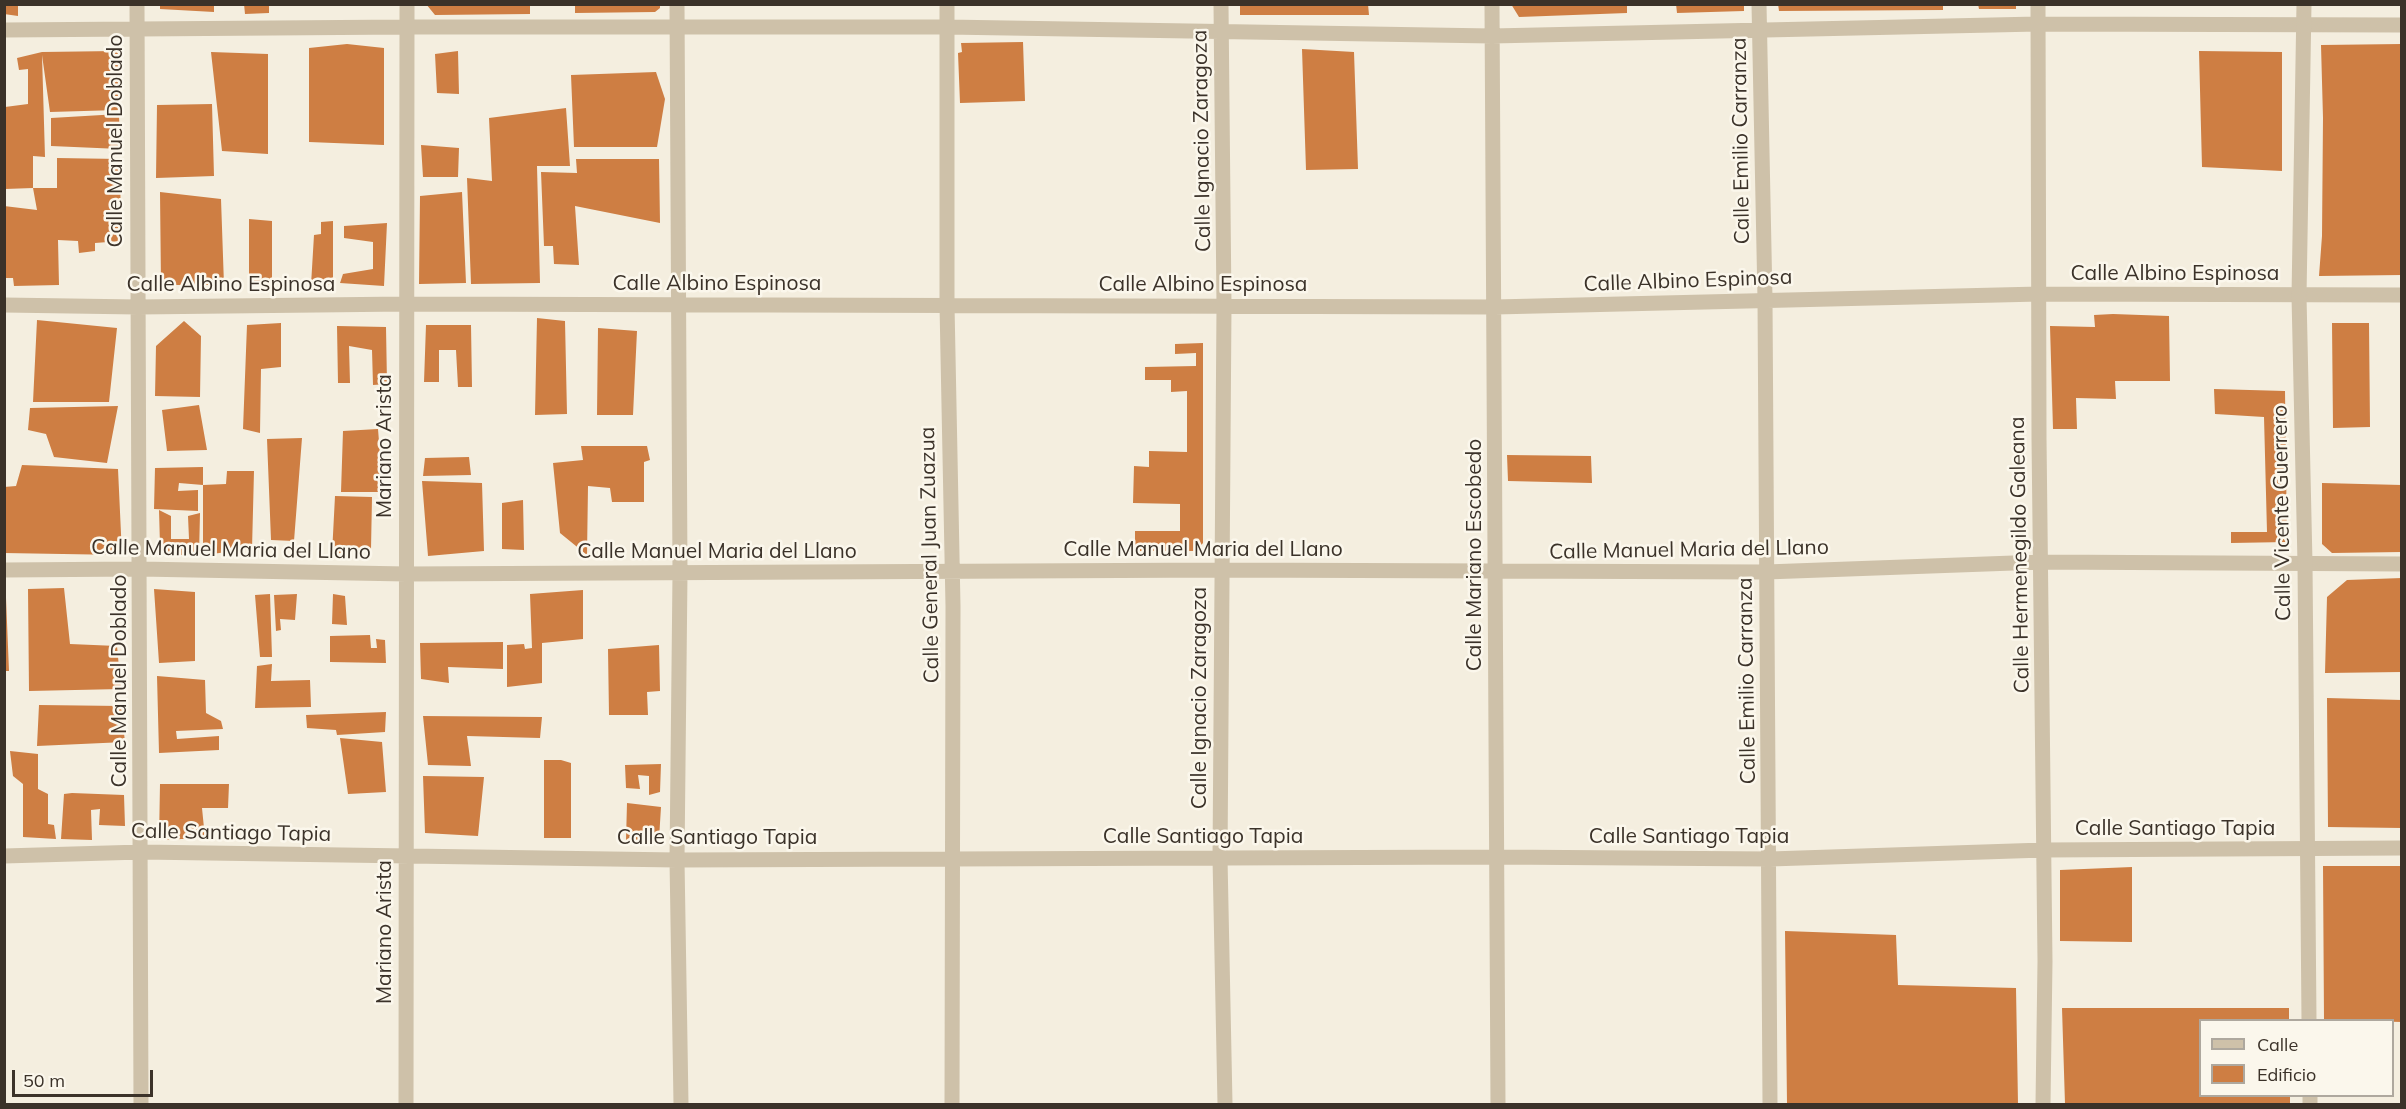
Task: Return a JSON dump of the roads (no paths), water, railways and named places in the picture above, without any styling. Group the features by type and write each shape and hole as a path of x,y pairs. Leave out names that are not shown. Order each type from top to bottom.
{"street":[{"name":"Calle Manuel Doblado","path":"137,4 142,852 141,1104"},
{"name":"Mariano Arista","path":"406,4 406,1104"},
{"path":"678,4 680,573 677,860 681,1104"},
{"name":"Calle General Juan Zuazua","path":"946,4 951,572 952,1104"},
{"name":"Calle Ignacio Zaragoza","path":"1221,4 1224,306 1220,858 1225,1104"},
{"name":"Calle Mariano Escobedo","path":"1491,4 1495,307 1498,1104"},
{"name":"Calle Emilio Carranza","path":"1759,4 1765,299 1770,1104"},
{"name":"Calle Hermenegildo Galeana","path":"2038,4 2040,294 2038,438 2044,850 2043,1104"},
{"name":"Calle Vicente Guerrero","path":"2304,4 2299,296 2305,563 2309,1019"},
{"path":"4,30 947,27 1492,36 2038,24 2402,25"},
{"name":"Calle Albino Espinosa","path":"4,305 138,307 406,304 1495,307 2040,294 2402,295"},
{"name":"Calle Manuel Maria del Llano","path":"4,570 140,569 406,574 1222,570 1496,573 1766,572 2041,562 2402,564"},
{"name":"Calle Santiago Tapia","path":"4,856 142,852 677,860 1497,857 1770,859 2044,850 2402,848"}]}
